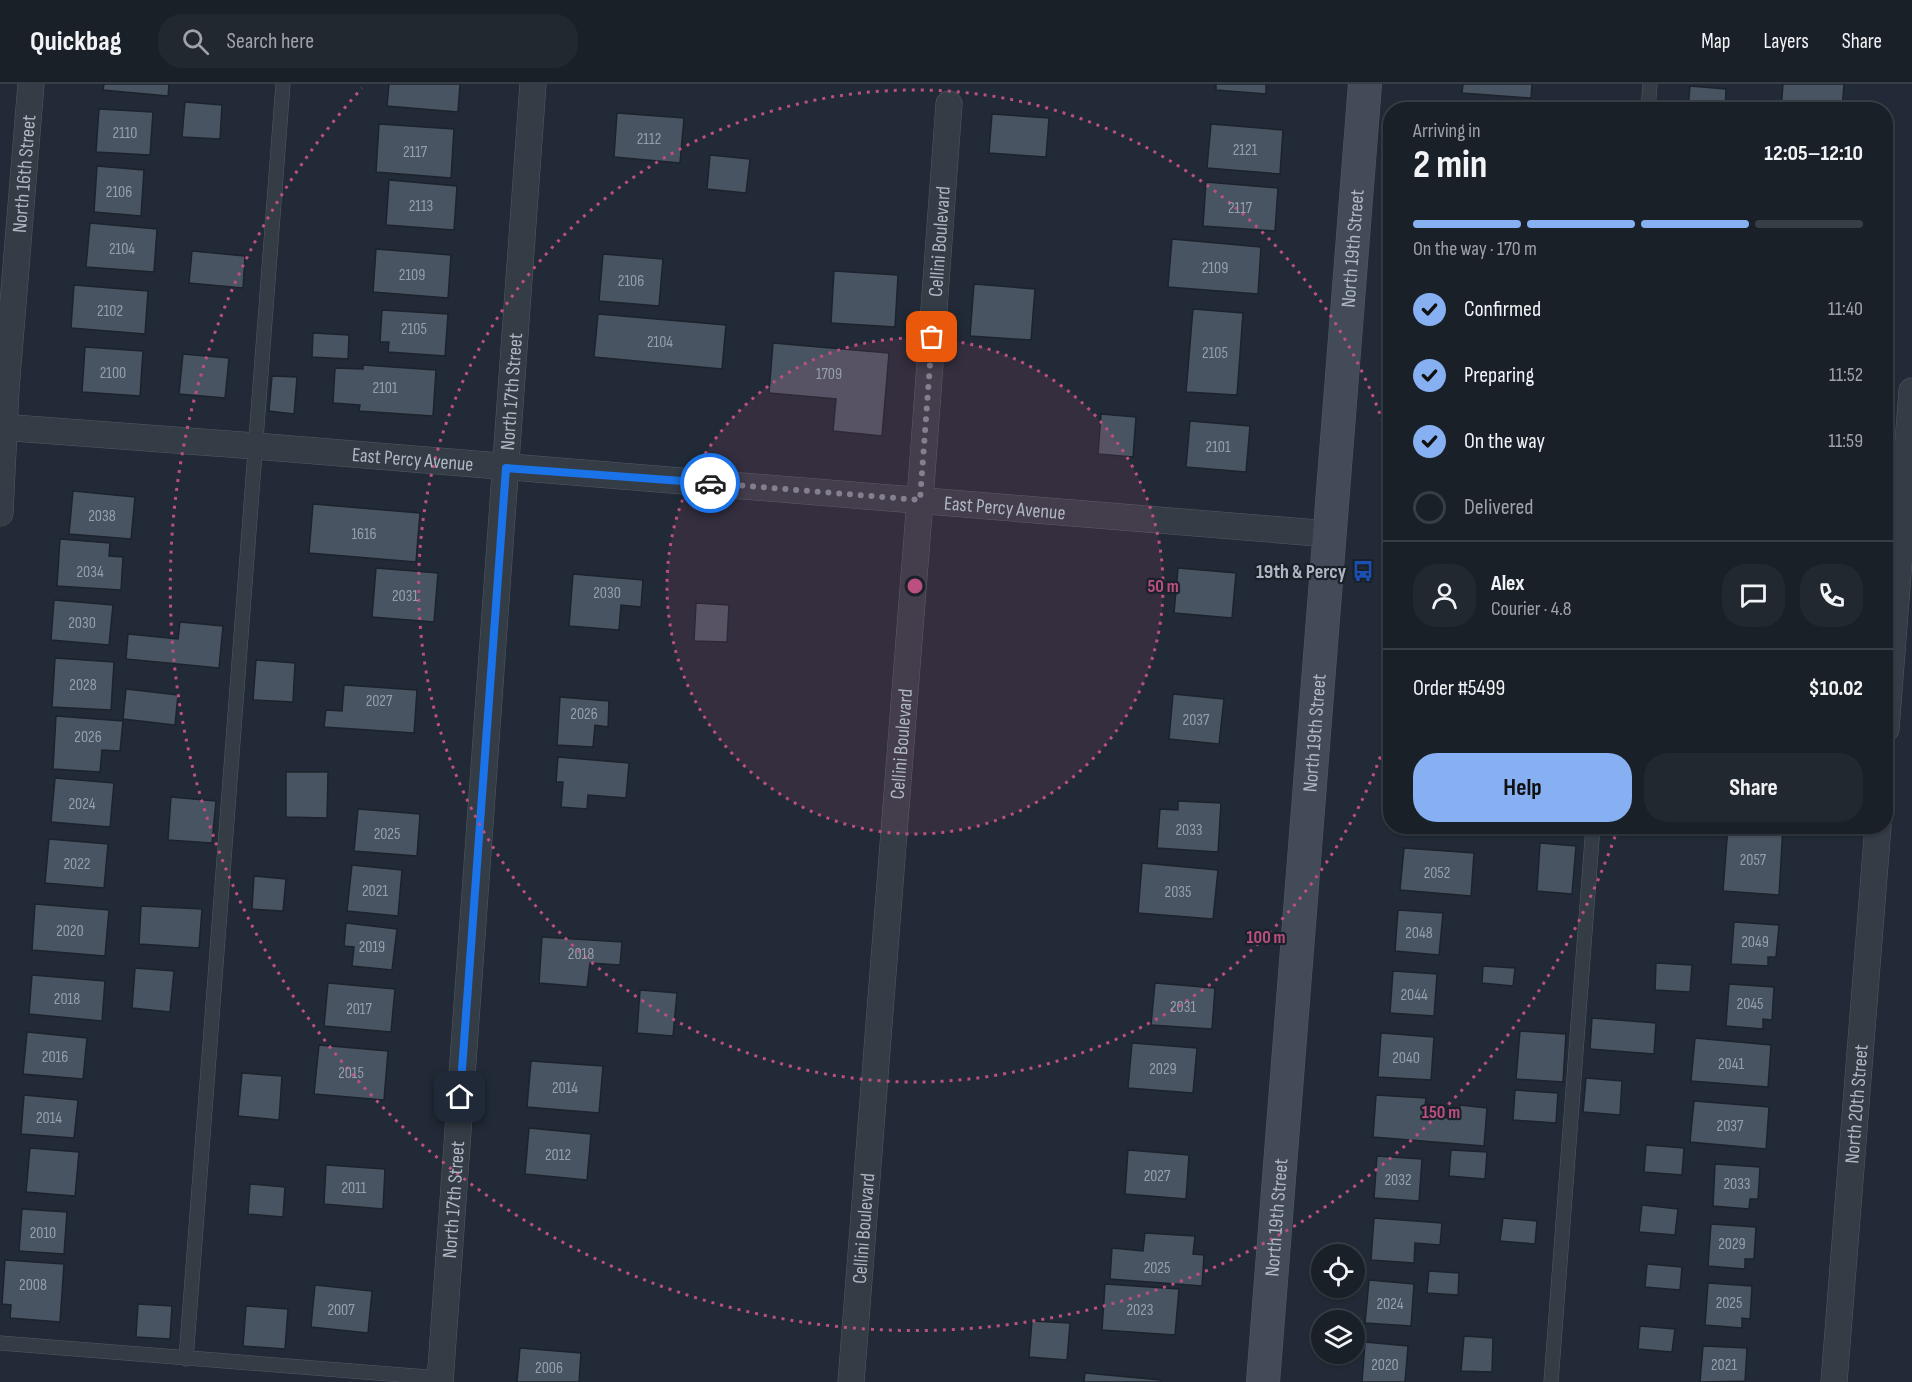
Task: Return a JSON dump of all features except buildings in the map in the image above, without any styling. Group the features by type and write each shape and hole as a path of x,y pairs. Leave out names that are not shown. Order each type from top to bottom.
{"street":[{"name":"North 16th Street","path":"0,513 2,428 31,84"},
{"name":"North 17th Street","path":"440,1380 533,84"},
{"name":"North 19th Street","path":"1263,1382 1365,84"},
{"name":"Cellini Boulevard","path":"851,1382 949,104"},
{"path":"1893,638 1912,392"},
{"name":"East Percy Avenue","path":"2,428 255,446 1329,534"},
{"name":"North 20th Street","path":"1834,1382 1877,834"}],"lane":[{"path":"186,1359 283,84"},
{"path":"1649,102 1650,84"},
{"path":"1551,1382 1592,834"},
{"path":"0,1343 440,1380"}],"way so far":[{"path":"710,483 920,500 932,337"}],"place":[{"name":"19th & Percy","path":"1363,571"}],"route":[{"path":"460,1097 506,468 710,483"}]}
